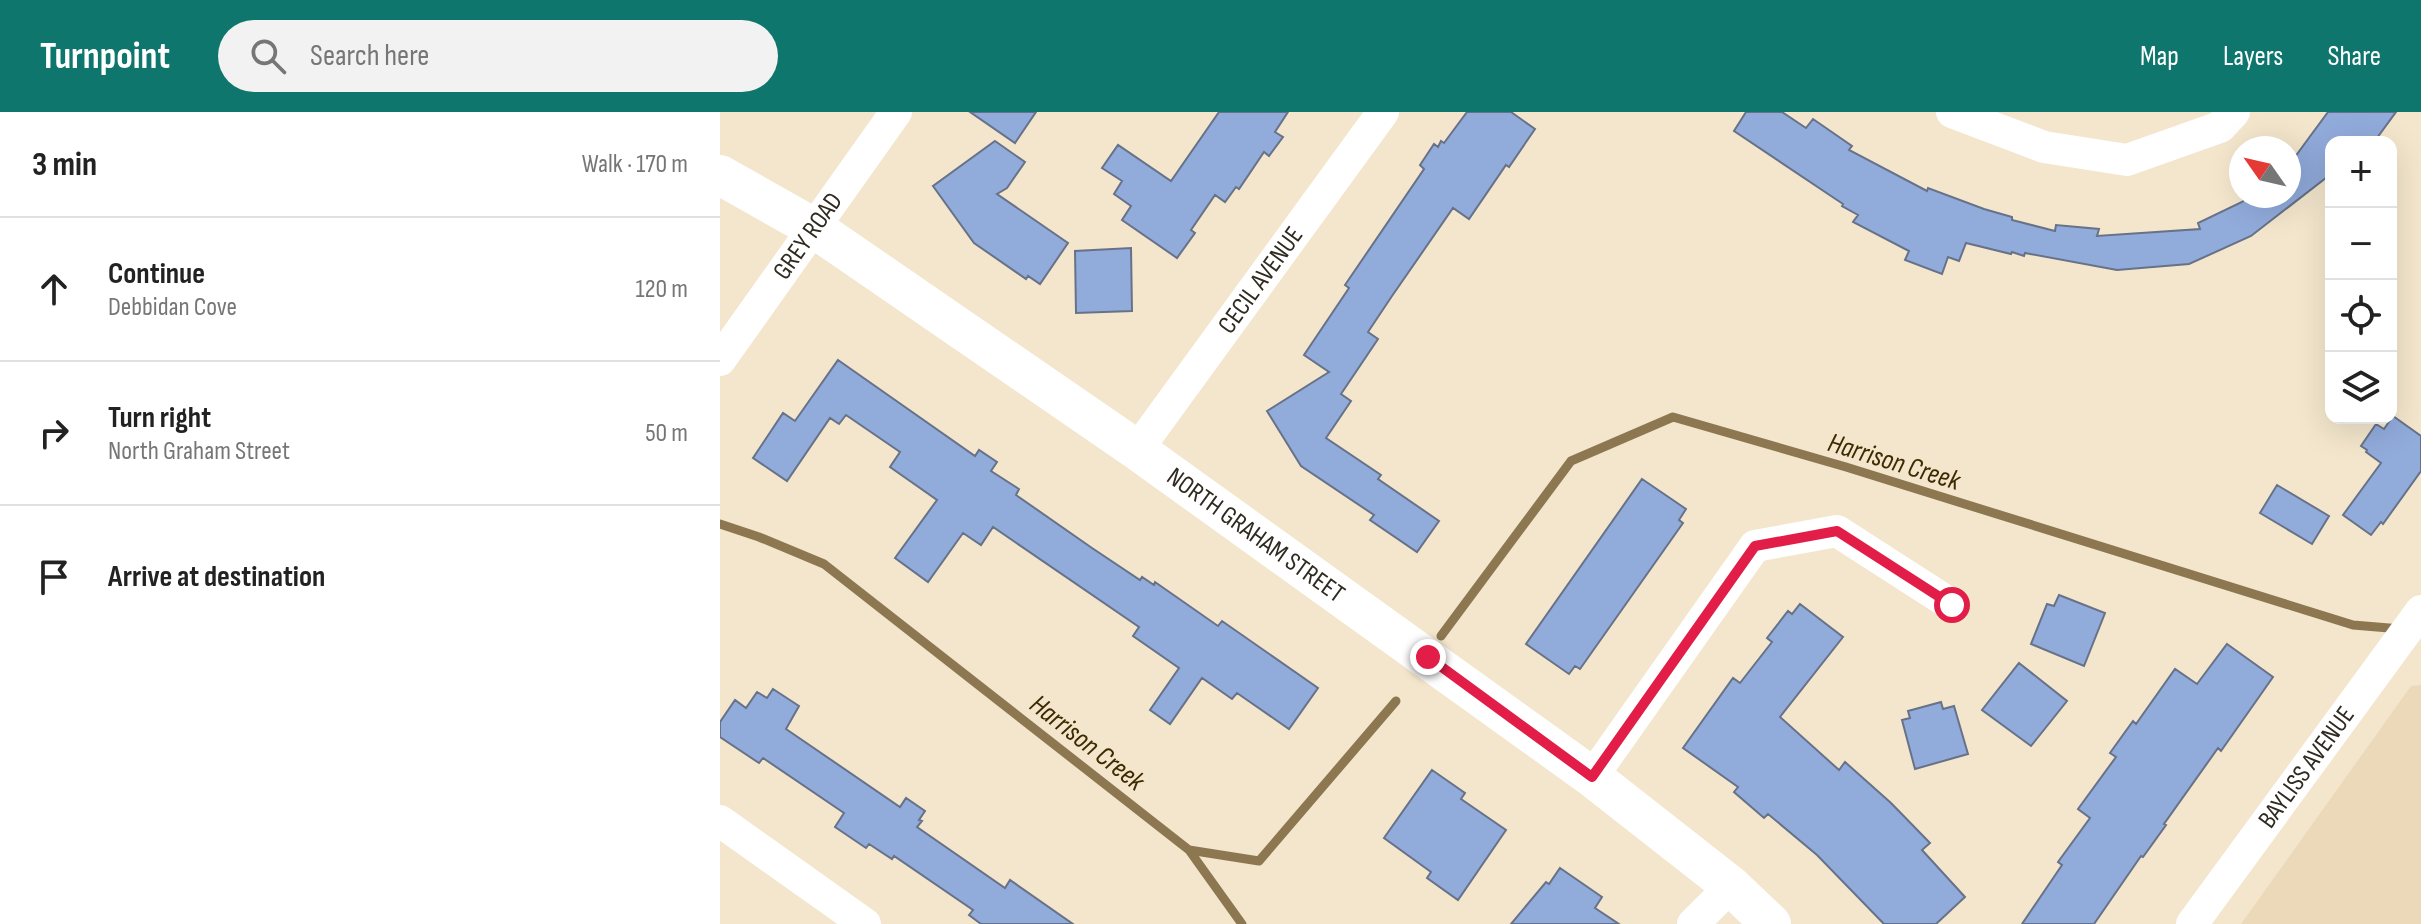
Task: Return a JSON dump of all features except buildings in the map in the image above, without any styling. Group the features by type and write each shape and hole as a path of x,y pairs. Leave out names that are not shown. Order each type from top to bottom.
{"main road":[{"name":"NORTH GRAHAM STREET","path":"720,175 814,228 1137,450 1592,777 1731,886 1771,924"}],"street":[{"name":"GREY ROAD","path":"720,360 896,112"},
{"name":"CECIL AVENUE","path":"1137,450 1383,112"},
{"path":"1952,112 2044,147 2127,160 2220,127 2234,112"},
{"path":"1592,777 1755,546 1837,531 1952,605"},
{"name":"BAYLISS AVENUE","path":"2192,924 2421,611"},
{"path":"720,821 865,924"},
{"path":"1693,924 1731,886"}],"shaded area":[{"path":"2421,685 2421,924 2241,924 2411,686"}],"waterway":[{"name":"Harrison Creek","path":"1441,636 1571,461 1673,417 1846,467 2353,625 2401,629"},
{"name":"Harrison Creek","path":"720,524 824,564 1189,850 1259,861 1396,701"},
{"path":"1189,850 1242,924"}],"route":[{"path":"1428,657 1592,777 1755,546 1837,531 1952,605"}]}
